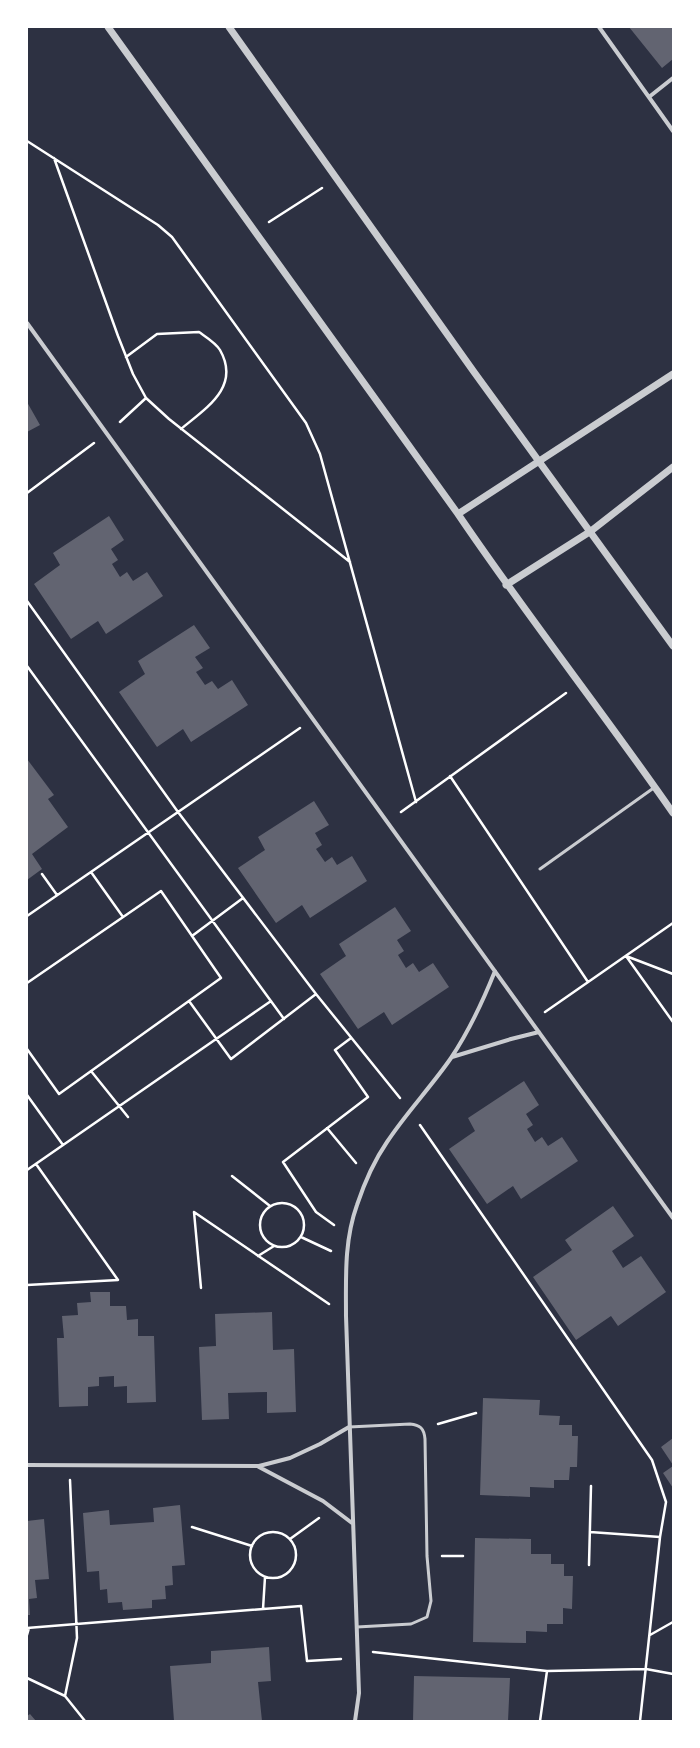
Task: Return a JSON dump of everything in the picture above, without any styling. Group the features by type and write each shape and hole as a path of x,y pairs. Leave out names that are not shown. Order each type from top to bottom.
{"street":[{"path":"108,27 458,514 506,584 580,683 673,813"},
{"path":"228,27 673,646"},
{"path":"599,27 673,131"},
{"path":"649,97 673,78"},
{"path":"27,322 673,1218"},
{"path":"458,514 673,374"},
{"path":"506,584 591,531 673,467"},
{"path":"355,1721 358,1693 358,1650 352,1522 346,1316 346,1257 349,1236 356,1206 368,1178 386,1143 451,1058 483,1001 495,971"},
{"path":"451,1058 511,1039 539,1032"},
{"path":"27,1465 259,1466 290,1458 320,1444 349,1427"},
{"path":"259,1466 292,1483 333,1508 352,1522"}],"lane":[{"path":"540,869 655,787"},
{"path":"349,1427 417,1424 422,1428 424,1439 427,1556 431,1601 427,1617 411,1624 357,1627"}],"path":[{"path":"27,141 158,225 172,237 306,423 320,454 416,802"},
{"path":"54,158 126,357 146,398 181,429 350,563"},
{"path":"255,231 337,179"},
{"path":"126,357 157,334 176,332 199,332 220,349 227,371 222,391 211,404 181,429"},
{"path":"27,493 107,434 146,398"},
{"path":"27,601 178,812 316,994 410,1111 652,1460 666,1502 660,1537 640,1721"},
{"path":"27,666 284,1019"},
{"path":"388,822 580,683"},
{"path":"27,916 313,718"},
{"path":"450,776 588,982"},
{"path":"91,872 123,917"},
{"path":"42,874 57,895"},
{"path":"27,983 161,891 221,978 59,1094 27,1049"},
{"path":"192,936 243,898"},
{"path":"532,1021 673,923"},
{"path":"626,956 673,974"},
{"path":"626,956 673,1022"},
{"path":"189,1001 231,1059 316,994"},
{"path":"27,1170 271,1001"},
{"path":"349,1236 316,1212 283,1162 368,1096 335,1050 351,1038"},
{"path":"91,1071 128,1116"},
{"path":"27,1094 63,1145"},
{"path":"327,1128 368,1178"},
{"path":"27,1285 118,1280 36,1164"},
{"path":"232,1176 270,1206"},
{"path":"280,1202 290,1204 298,1209 303,1218 304,1228 301,1237 294,1244 285,1247 274,1246 266,1241 261,1232 260,1222 263,1213 270,1206 280,1202"},
{"path":"201,1288 194,1212 346,1316"},
{"path":"301,1237 346,1257"},
{"path":"258,1256 274,1246"},
{"path":"422,1428 476,1413"},
{"path":"65,1696 77,1638 69,1465"},
{"path":"589,1566 591,1486"},
{"path":"290,1539 333,1508"},
{"path":"192,1527 252,1546"},
{"path":"274,1532 282,1534 290,1539 295,1548 296,1558 293,1568 285,1575 276,1578 265,1577 252,1565 250,1555 252,1546 265,1534 274,1532"},
{"path":"590,1532 660,1537"},
{"path":"427,1556 463,1556"},
{"path":"263,1609 265,1577"},
{"path":"27,1635 28,1628 301,1606 307,1662 358,1658"},
{"path":"650,1635 673,1622"},
{"path":"358,1650 547,1671 646,1668 673,1674"},
{"path":"540,1721 547,1671"},
{"path":"27,1678 65,1696 85,1721"}],"building":[{"path":"629,27 673,27 673,59 662,68"},
{"path":"27,402 40,425 27,432"},
{"path":"109,516 124,540 111,549 118,560 112,564 120,577 127,572 133,581 147,572 163,596 106,634 98,621 71,639 34,584 60,565 53,553"},
{"path":"194,625 210,648 195,657 203,668 196,672 205,685 212,681 218,689 232,680 248,705 191,742 183,729 157,747 119,692 145,674 138,661"},
{"path":"27,759 54,795 48,799 68,827 32,854 42,869 27,880"},
{"path":"314,801 329,825 315,833 322,845 316,849 325,862 332,857 337,865 352,856 367,881 310,918 302,905 276,923 238,868 265,850 258,837"},
{"path":"395,907 411,931 397,940 404,951 398,955 406,968 413,963 419,972 433,963 449,987 392,1025 384,1012 358,1029 320,974 346,956 339,944"},
{"path":"524,1081 539,1105 526,1114 533,1125 527,1129 535,1142 542,1137 548,1146 562,1137 578,1161 521,1199 513,1186 487,1204 449,1149 475,1131 468,1118"},
{"path":"613,1206 634,1236 612,1251 623,1268 641,1256 666,1292 618,1326 611,1316 576,1340 533,1277 572,1250 565,1240"},
{"path":"90,1292 110,1292 110,1306 126,1306 127,1320 138,1319 138,1336 154,1336 156,1402 127,1403 127,1386 114,1387 114,1376 99,1377 99,1386 88,1387 88,1406 59,1407 57,1338 64,1338 62,1316 78,1315 77,1303 91,1302"},
{"path":"272,1312 273,1350 294,1349 296,1412 267,1413 267,1392 228,1393 229,1419 202,1420 199,1347 216,1346 215,1314"},
{"path":"483,1398 540,1400 539,1415 560,1416 559,1425 572,1425 572,1436 578,1436 577,1467 570,1467 569,1480 554,1480 554,1488 530,1487 530,1497 480,1495"},
{"path":"673,1438 673,1465 661,1447"},
{"path":"673,1466 673,1488 663,1473"},
{"path":"180,1505 185,1565 172,1566 173,1585 165,1586 166,1599 152,1600 152,1608 123,1610 122,1602 108,1603 107,1589 100,1590 99,1571 87,1572 83,1513 109,1510 110,1525 154,1522 153,1508"},
{"path":"44,1519 49,1579 35,1580 37,1598 29,1599 30,1615 27,1615 27,1521"},
{"path":"475,1538 531,1539 531,1554 551,1554 551,1564 564,1564 564,1576 573,1576 572,1609 563,1608 563,1624 547,1624 547,1632 526,1631 526,1643 473,1642"},
{"path":"269,1647 271,1681 258,1682 262,1721 174,1721 170,1666 211,1663 211,1651"},
{"path":"414,1676 510,1678 508,1721 413,1721"},
{"path":"30,1714 36,1721 27,1721 27,1716"}]}
